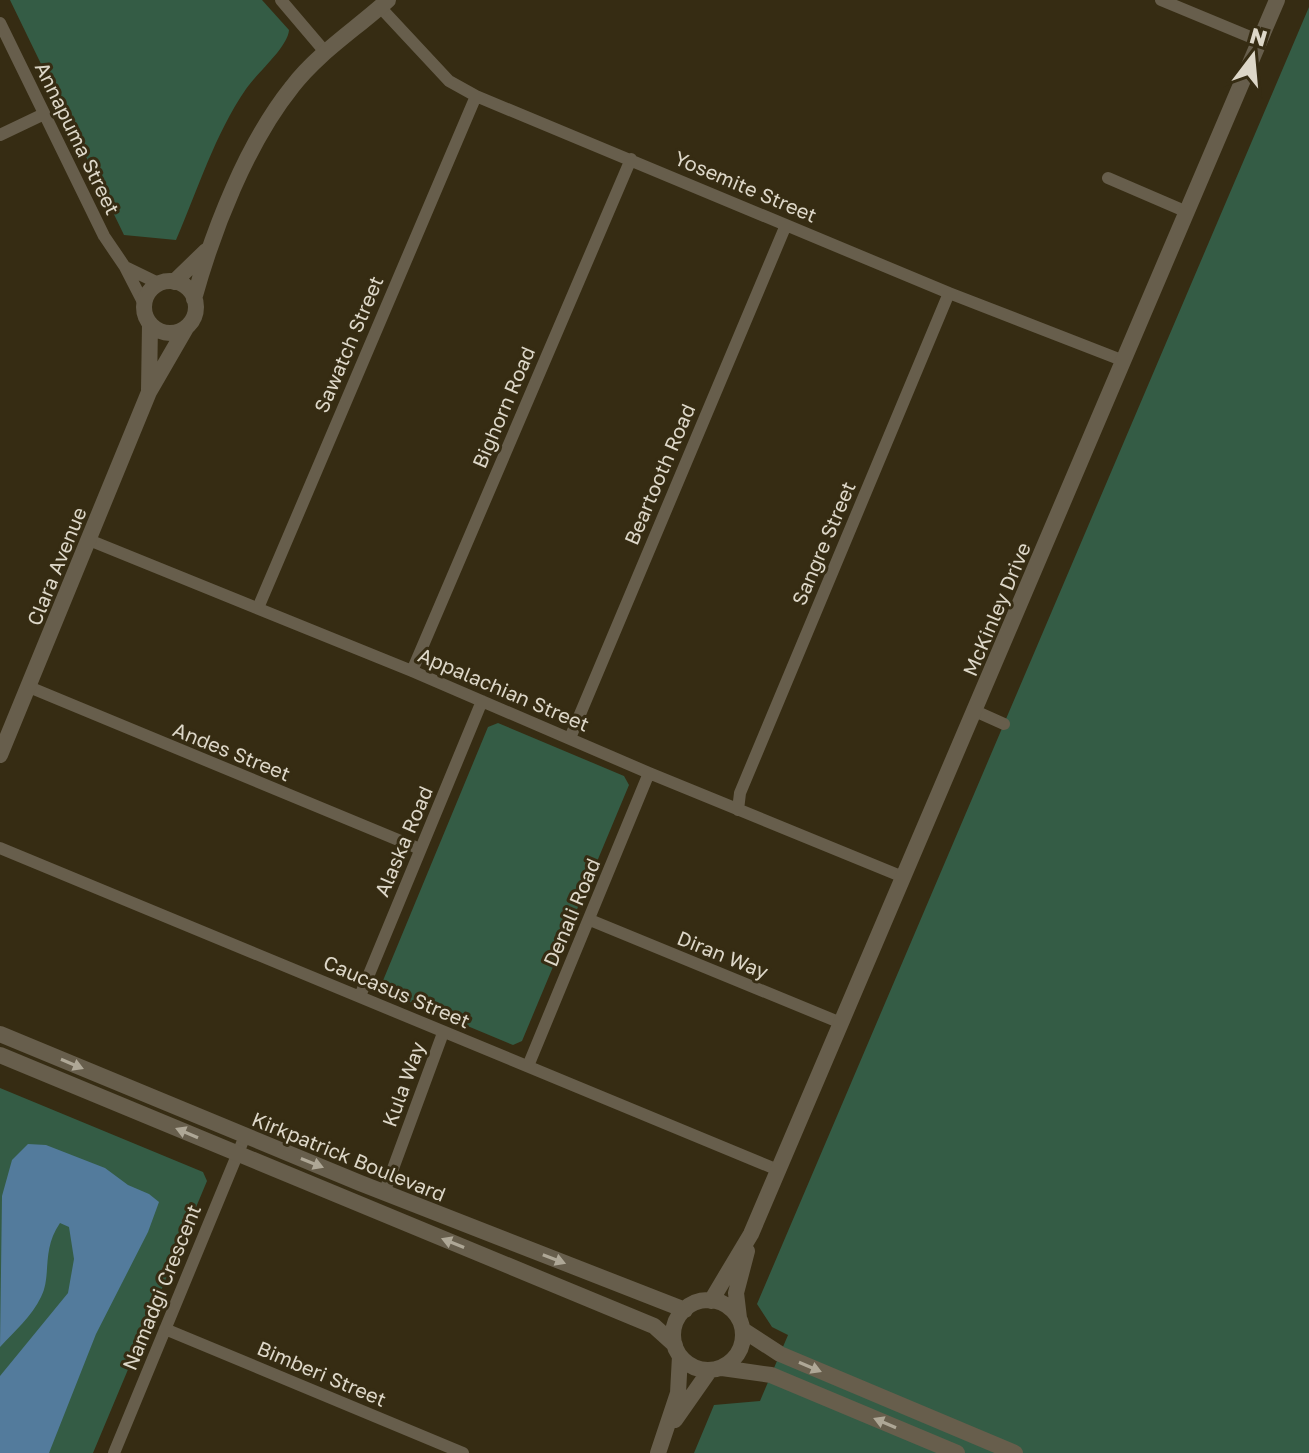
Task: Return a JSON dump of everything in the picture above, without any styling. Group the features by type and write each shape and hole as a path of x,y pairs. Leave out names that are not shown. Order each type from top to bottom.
{"street":[{"path":"281,0 326,53"},
{"path":"1161,0 1260,41"},
{"name":"McKinley Drive","path":"711,1301 751,1234 1277,0"},
{"path":"210,247 167,283 152,288 144,304 150,324 171,333 186,328 195,314 194,299 210,247 254,142 293,85 384,4"},
{"name":"Yosemite Street","path":"384,4 449,81 476,96 949,293 1124,361"},
{"name":"Annapuma Street","path":"0,23 104,236 144,304"},
{"name":"Sawatch Street","path":"258,608 476,96"},
{"path":"0,135 44,114"},
{"name":"Bighorn Road","path":"412,671 631,159"},
{"path":"1108,178 1187,212"},
{"name":"Beartooth Road","path":"570,738 786,225"},
{"path":"125,267 184,286 194,299"},
{"name":"Sangre Street","path":"738,810 740,793 949,293"},
{"name":"Clara Avenue","path":"149,392 150,324"},
{"name":"Clara Avenue","path":"0,755 149,392 186,328"},
{"name":"Appalachian Street","path":"89,540 412,671 903,877"},
{"name":"Andes Street","path":"29,687 420,849"},
{"name":"Alaska Road","path":"360,996 482,701"},
{"path":"975,711 1004,724"},
{"name":"Denali Road","path":"528,1066 649,773"},
{"name":"Caucasus Street","path":"0,848 778,1170"},
{"name":"Diran Way","path":"590,920 841,1023"},
{"name":"Kula Way","path":"384,1193 443,1033"},
{"name":"Kirkpatrick Boulevard","path":"0,1034 384,1193 685,1310"},
{"name":"Kirkpatrick Boulevard","path":"0,1055 654,1326 677,1350"},
{"name":"Namadgi Crescent","path":"114,1453 245,1136"},
{"name":"McKinley Drive","path":"741,1324 736,1293 751,1234"},
{"path":"658,1453 680,1385 675,1323 685,1310 700,1302 711,1301 722,1303 741,1324 780,1354 1015,1453"},
{"path":"667,1432 716,1369 739,1352 743,1341 741,1324"},
{"name":"Bimberi Street","path":"165,1329 463,1453"},
{"path":"677,1350 688,1364 771,1375 957,1453"}],"green space":[{"path":"10,0 262,0 289,30 283,44 246,89 225,124 176,240 124,235"},
{"path":"1309,7 1309,1453 694,1453 714,1405 760,1401 788,1335 772,1327 757,1304"},
{"path":"498,723 624,776 629,785 522,1041 513,1045 386,992 382,983 488,727"},
{"path":"0,1088 203,1172 207,1181 93,1453 0,1453"}],"water":[{"path":"28,1144 46,1145 105,1168 159,1202 148,1232 96,1334 49,1453 0,1453 0,1376 68,1293 74,1259 69,1227 60,1223 51,1243 41,1297 28,1317 0,1347 2,1196 12,1160"}]}
